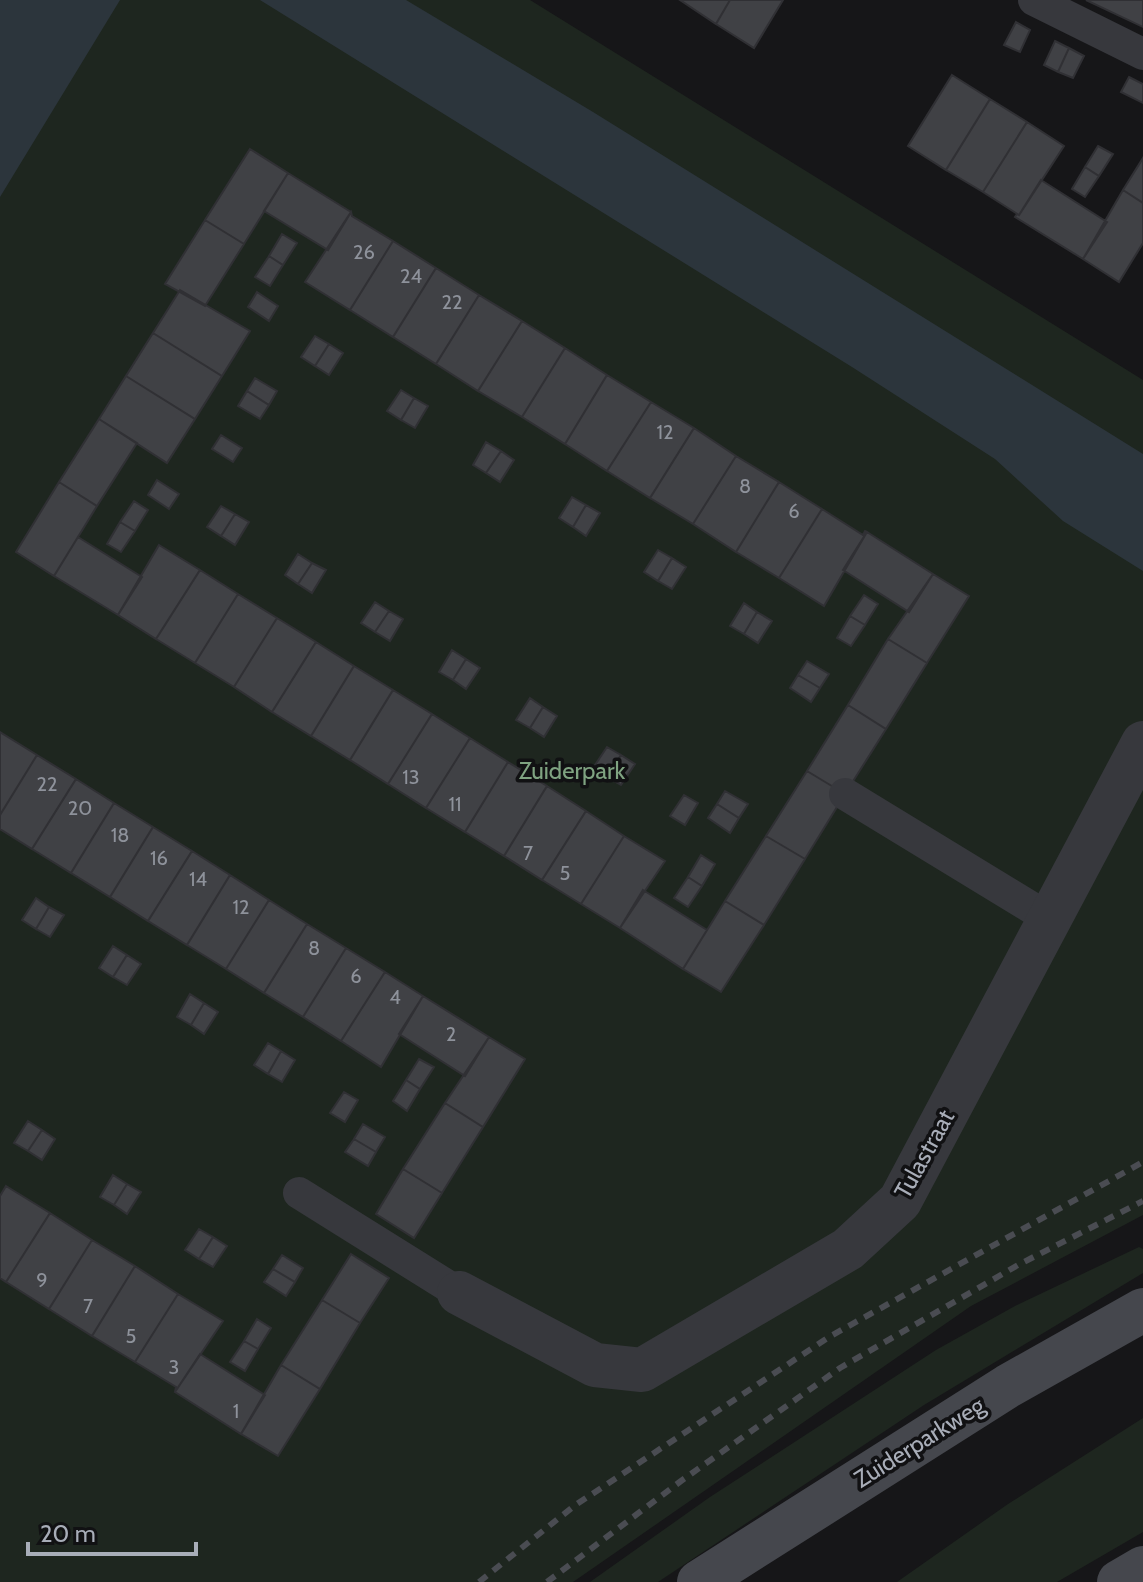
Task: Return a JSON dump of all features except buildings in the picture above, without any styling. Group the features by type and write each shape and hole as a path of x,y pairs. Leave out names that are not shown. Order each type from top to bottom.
{"main road":[{"name":"Zuiderparkweg","path":"699,1582 1008,1386 1143,1310"},
{"path":"1119,1582 1143,1568"}],"street":[{"name":"Tulastraat","path":"459,1293 595,1365 642,1370 848,1249 900,1201 1143,743"}],"lane":[{"path":"1034,0 1143,54"},
{"path":"845,794 1050,919"},
{"path":"299,1193 459,1293"}],"green space":[{"name":"Zuiderpark","path":"0,0 530,0 1143,380 1143,1215 971,1306 573,1582 0,1582"},
{"path":"1139,1247 1143,1249 1143,1273 924,1405 658,1582 590,1582 710,1497 936,1350 1015,1306"},
{"path":"1143,1418 1143,1532 1057,1582 897,1582 1008,1504"}],"shaded area":[{"path":"0,0 120,0 0,197"},
{"path":"260,0 406,0 593,112 1143,454 1143,571 1063,521 995,459"}],"railway":[{"path":"479,1582 574,1506 829,1337 1143,1162"},
{"path":"547,1582 681,1481 840,1368 1018,1265 1143,1201"}]}
